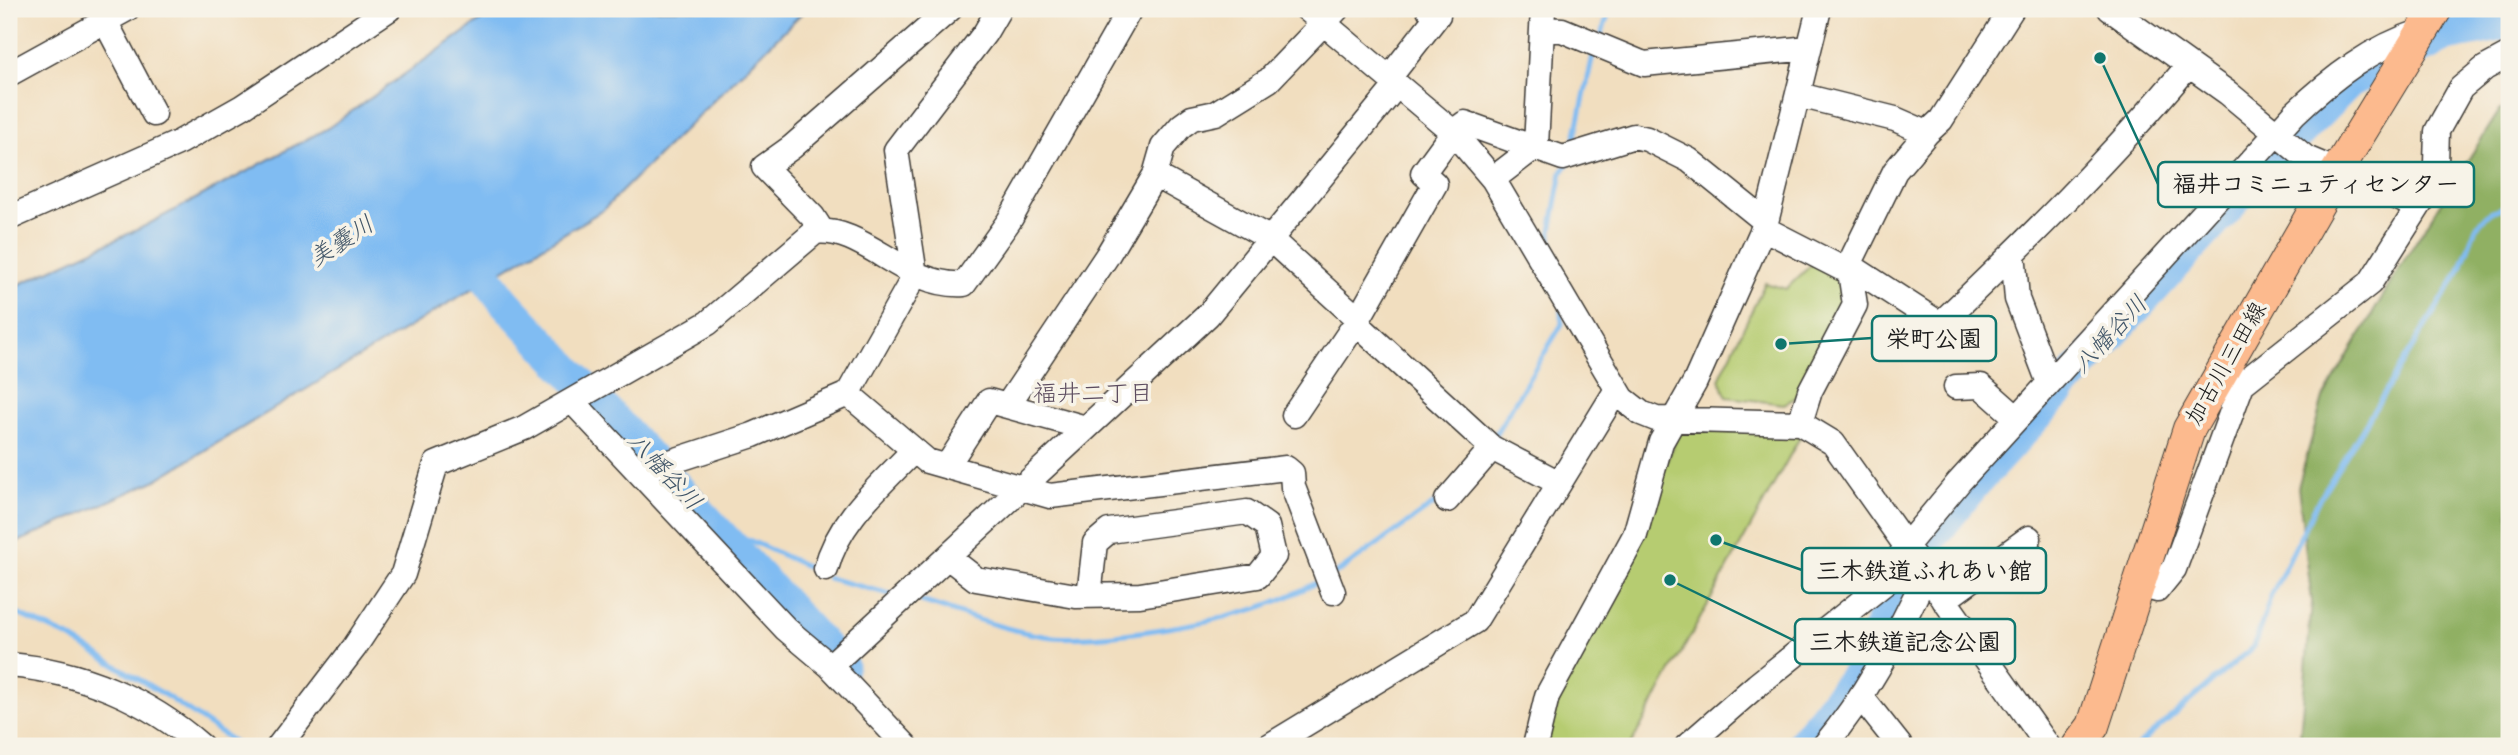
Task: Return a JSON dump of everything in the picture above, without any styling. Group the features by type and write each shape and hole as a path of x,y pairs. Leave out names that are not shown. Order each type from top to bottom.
{"main road":[{"name":"加古川三田線","path":"2078,746 2094,726 2189,429 2337,172 2429,20"}],"street":[{"path":"9,74 127,9"},
{"path":"9,218 180,142 242,107 389,9"},
{"path":"822,231 813,217 764,167 792,147 950,9"},
{"path":"661,465 753,435 848,394 915,275 896,150 985,33 999,9"},
{"path":"279,746 355,648 403,574 436,464 524,428 574,402 708,323 815,232 836,230 915,275 946,285 964,284 1010,221 1130,9"},
{"path":"838,659 1208,315 1393,82 1438,15 1429,9"},
{"path":"1535,746 1547,696 1635,534 1653,466 1671,420 1707,358 1764,225 1819,9"},
{"path":"1800,423 1810,391 1855,305 1849,267 1895,171 1941,120 2012,9"},
{"path":"2116,10 2188,66 2228,93 2306,158 2416,207"},
{"path":"1007,406 1107,256 1155,175 1163,147 1181,126 1192,118 1216,113 1269,80 1322,13 1393,82 1453,132 1493,178 1557,283 1616,391 1641,413 1671,420 1800,423 1821,434 1845,456 1918,564 2048,746"},
{"path":"1536,146 1543,19 1609,52 1644,64 1799,50 1808,52"},
{"path":"1687,746 1756,685 1886,582 1918,564 2017,418 2276,134 2328,82 2365,55 2429,20"},
{"path":"105,21 140,102"},
{"path":"2139,585 2158,590 2174,569 2242,384 2370,283 2430,188 2436,163 2437,131 2461,88 2485,68 2509,55"},
{"path":"1294,415 1356,320 1435,184 1423,173 1453,132 1465,123 1536,146 1563,158 1634,136 1647,139 1689,160 1764,225 1841,268 1849,267 1940,324 2130,135 2188,66"},
{"path":"1799,95 1895,118 1927,133"},
{"path":"1493,178 1536,146"},
{"path":"1155,175 1269,238 1492,447 1559,483"},
{"path":"2009,257 2014,263 2017,299 2049,383"},
{"path":"1956,387 1981,386 2017,418"},
{"path":"1280,743 1475,621 1616,391"},
{"path":"848,394 927,461 1050,496 1286,468 1292,472 1293,487 1311,540 1333,592"},
{"path":"947,466 989,401 1086,428"},
{"path":"574,402 786,629 838,659 906,746"},
{"path":"1447,500 1492,447"},
{"path":"827,569 831,548 854,514 914,450"},
{"path":"949,558 976,579 1051,593 1089,596 1140,594 1258,576 1274,556 1267,526 1247,512 1109,531 1095,543 1089,596"},
{"path":"1944,600 2029,538"},
{"path":"1273,549 1311,540"},
{"path":"1824,746 1862,698 1885,661 1921,584 1918,564"},
{"path":"9,665 50,669 108,687 173,722 201,746"},
{"path":"1862,698 1900,746"}],"green space":[{"path":"2509,108 2509,746 2299,746 2312,602 2298,487 2323,398 2403,262 2500,110"},
{"path":"1813,263 1843,278 1846,309 1799,396 1784,404 1727,397 1719,379 1765,283 1786,289"},
{"path":"1775,430 1800,437 1630,746 1545,746 1571,667 1677,436 1682,431"}],"water":[{"name":"美嚢川","path":"497,9 806,9 603,210 154,481 9,546 9,289 141,228 328,128"}],"waterway":[{"path":"1600,39 1610,9"},
{"name":"八幡谷川","path":"1801,746 1859,672 1906,570 1973,485 2264,168 2350,81 2447,35 2509,23"},
{"path":"1573,148 1593,55"},
{"path":"1552,252 1551,231 1562,172 1567,165"},
{"path":"2137,746 2254,646 2271,596 2318,501 2460,270 2476,227 2492,211 2509,206"},
{"name":"八幡谷川","path":"461,244 504,301 842,666"},
{"path":"1493,438 1562,324 1561,312"},
{"path":"1334,575 1440,500"},
{"path":"718,533 725,529 817,571"},
{"path":"828,578 894,595"},
{"path":"921,601 1029,633 1045,636 1095,636 1160,629 1224,617 1272,603 1321,581"},
{"path":"9,610 69,637 168,697 240,746"}],"place":[{"name":"福井コミニュティセンター","path":"2100,58"},
{"name":"栄町公園","path":"1781,344"},
{"name":"三木鉄道ふれあい館","path":"1716,540"},
{"name":"三木鉄道記念公園","path":"1670,580"}],"district":[{"name":"福井二丁目","path":"1093,394"}]}
